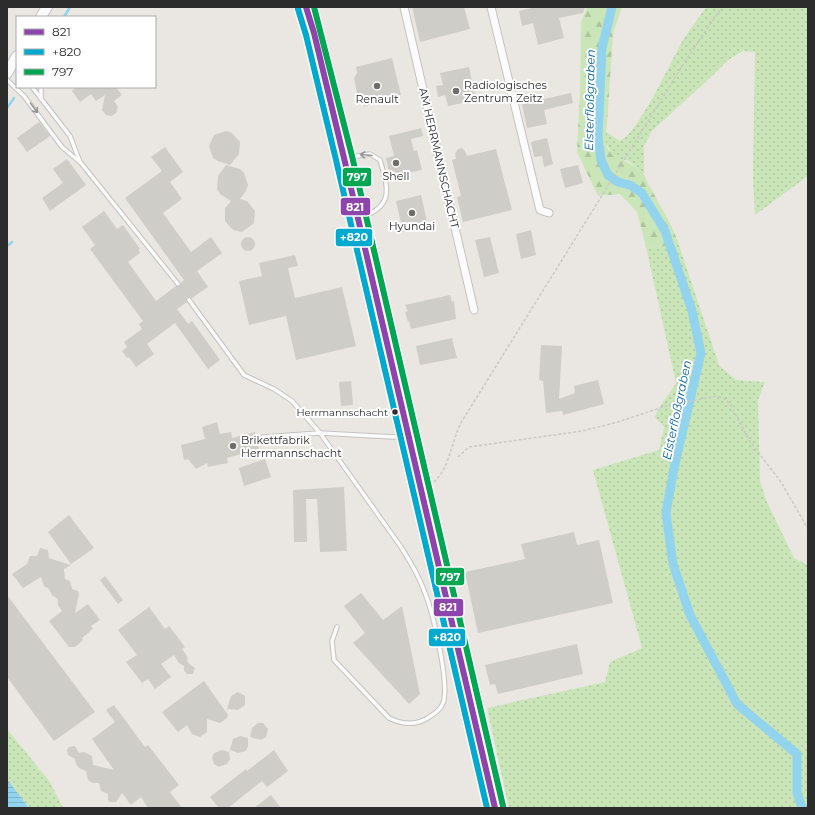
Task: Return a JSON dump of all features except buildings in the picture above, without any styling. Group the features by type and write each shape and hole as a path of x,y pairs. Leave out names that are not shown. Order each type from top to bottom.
{"main road":[{"path":"42,16 47,7"},
{"path":"306,7 314,32 344,158 495,808"}],"street":[{"name":"AM HERRMANNSCHACHT","path":"404,7 474,310"},
{"path":"492,7 540,210 548,213"}],"lane":[{"path":"7,80 24,96 62,147 81,163 178,284"},
{"path":"33,88 70,136 81,163"},
{"path":"41,99 42,88"},
{"path":"344,158 355,155 370,154 380,160 388,194 383,204 369,214 358,218"},
{"path":"189,300 244,375 274,389 292,401 320,433 411,562 425,593 445,676 446,692 443,705 433,715 422,722 412,724 398,722 389,718 334,660 332,641 337,627"},
{"path":"264,437 320,433 394,437 408,435"}],"path":[{"path":"428,486 440,474 445,464 455,432 462,420 612,182 690,54 722,7"},
{"path":"458,457 469,447 582,431 684,401 718,396 725,399 730,404 749,440 781,482 808,529"}],"green space":[{"path":"587,7 622,7 613,33 605,137 610,152 636,167 643,173 669,221 678,242 670,246 646,247 637,212 620,194 598,196 577,152 581,22"},
{"path":"706,7 808,7 808,176 755,215 753,180 755,52 743,51 728,60 652,131 644,146 644,174 629,161 616,158 611,153 604,139 605,131 620,141 628,135 645,111 683,40"},
{"path":"678,242 719,365 736,380 765,382 758,400 760,481 766,500 794,558 808,565 808,808 509,808 487,708 605,682 610,662 642,648 593,470 659,450 664,427 655,417 676,383 646,247 670,246"},
{"path":"7,729 50,782 63,808 29,808 7,779"}],"water":[{"path":"7,779 29,808 7,808"}],"waterway":[{"path":"65,16 70,7"},
{"name":"Elsterfloßgraben","path":"612,7 602,48 598,138 601,160 608,175 618,182 630,185 642,193 665,231 692,311 701,353 674,468 666,513 673,564 690,615 737,704 797,754 797,793 802,808"},
{"path":"7,108 14,98"},
{"path":"7,246 12,242"}],"transit line":[{"name":"821","path":"306,7 314,33 344,158 495,808"},
{"name":"797","path":"314,7 352,156 503,806"},
{"name":"+820","path":"298,9 306,35 336,160 487,808"}],"place":[{"name":"Renault","path":"377,86"},
{"name":"Radiologisches Zentrum Zeitz","path":"456,91"},
{"name":"Shell","path":"396,163"},
{"name":"Hyundai","path":"412,213"},
{"name":"Herrmannschacht","path":"395,412"},
{"name":"Brikettfabrik Herrmannschacht","path":"233,446"}]}
